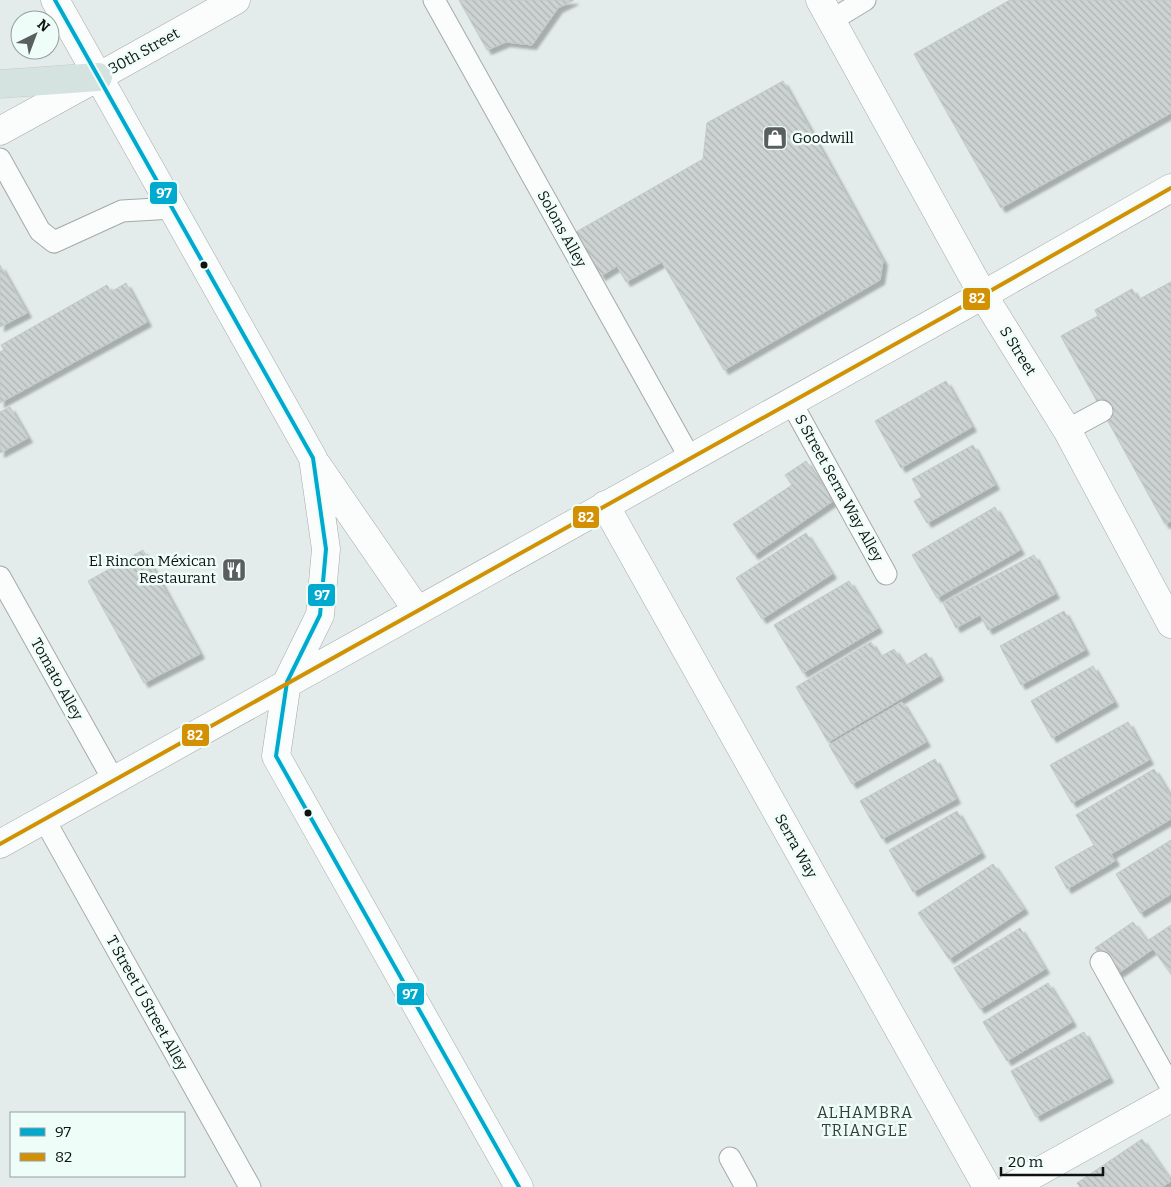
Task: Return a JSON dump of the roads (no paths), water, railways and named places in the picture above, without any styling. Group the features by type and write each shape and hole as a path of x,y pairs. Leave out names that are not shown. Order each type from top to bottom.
{"highway":[{"path":"0,84 98,77"}],"street":[{"path":"56,0 313,458 417,610"},
{"name":"30th Street","path":"0,131 236,0"},
{"name":"S Street","path":"826,10 983,295 1067,430 1171,624"},
{"path":"0,844 605,505 1169,194"},
{"path":"313,458 326,549 320,615 287,682 276,756 519,1187"},
{"name":"Serra Way","path":"605,505 987,1187"},
{"path":"1011,1187 1171,1098"}],"lane":[{"name":"Solons Alley","path":"434,0 690,458"},
{"path":"826,10 865,0"},
{"path":"0,159 40,231 54,242 122,211 173,208"},
{"name":"S Street Serra Way Alley","path":"791,402 886,574"},
{"path":"1067,430 1102,411"},
{"name":"Tomato Alley","path":"0,577 114,781"},
{"name":"T Street U Street Alley","path":"44,818 250,1187"},
{"path":"1101,962 1171,1087"},
{"path":"730,1158 746,1187"}],"place":[{"name":"Goodwill","path":"775,138"},
{"name":"El Rincon Méxican Restaurant","path":"234,570"}],"district":[{"name":"ALHAMBRA TRIANGLE","path":"865,1121"}]}
